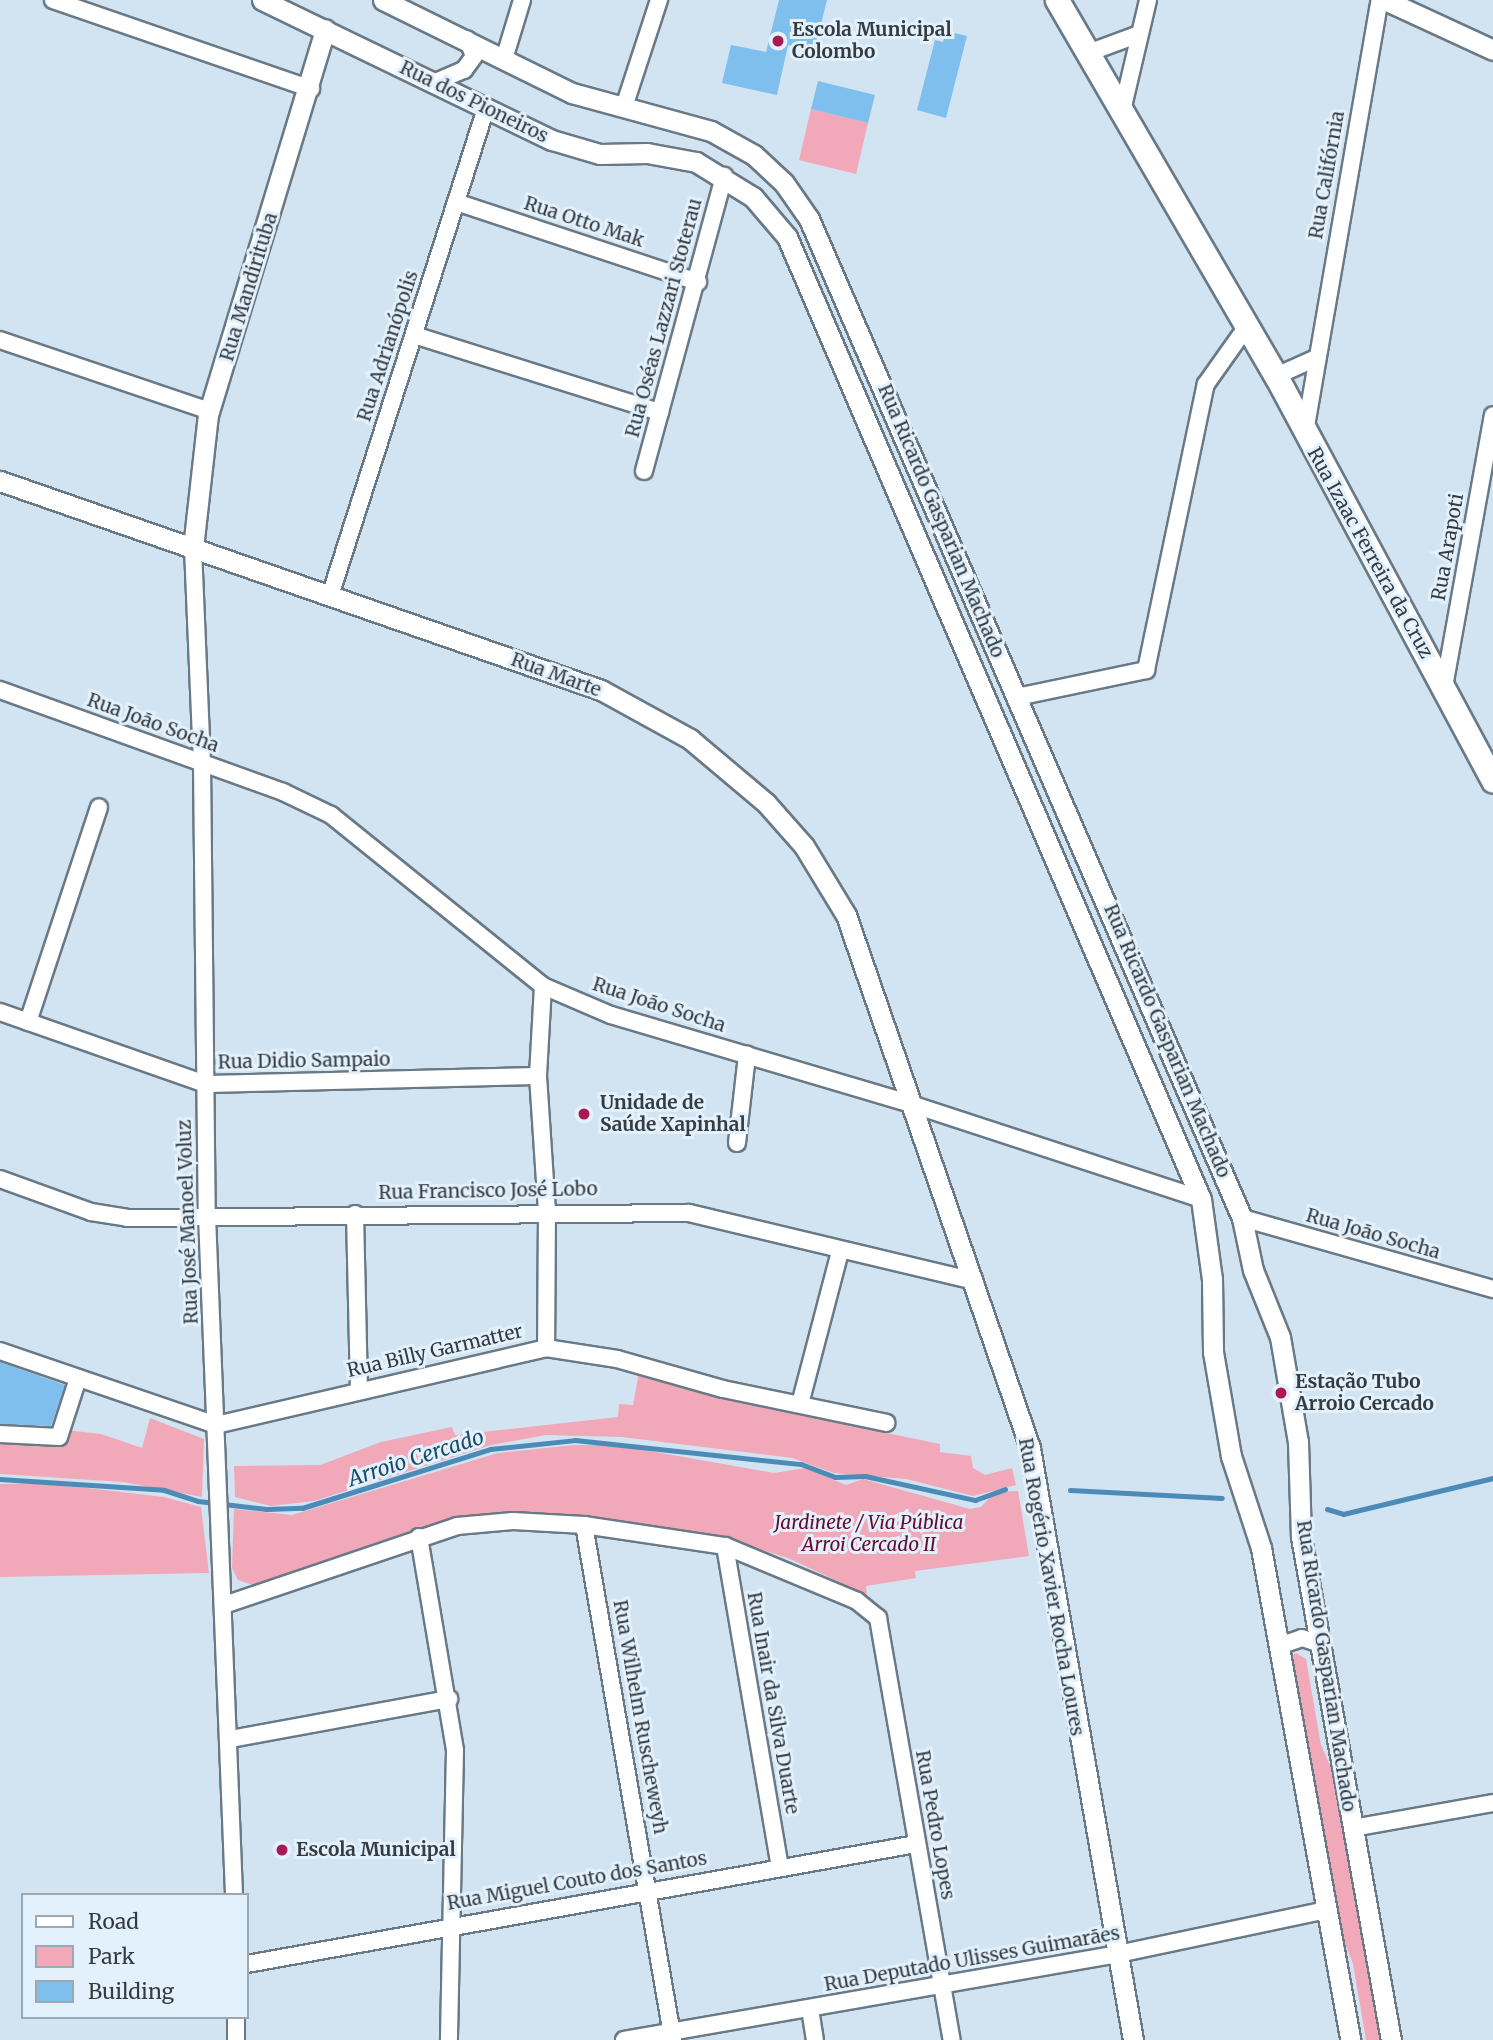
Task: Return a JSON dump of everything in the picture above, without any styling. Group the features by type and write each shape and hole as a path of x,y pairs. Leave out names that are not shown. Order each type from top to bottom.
{"main road":[{"name":"Rua Izaac Ferreira da Cruz","path":"1057,0 1276,376 1493,780"}],"street":[{"path":"53,0 311,89"},
{"name":"Rua dos Pioneiros","path":"262,0 552,140 600,154 647,153 696,162"},
{"path":"383,0 505,56 572,93 624,107 659,0"},
{"path":"505,56 522,0"},
{"path":"1122,111 1147,0"},
{"path":"1383,0 1493,50"},
{"name":"Rua Califórnia","path":"1305,433 1316,358 1383,0"},
{"name":"Rua Mandirituba","path":"193,548 210,411 311,89 325,29"},
{"path":"1088,53 1139,34"},
{"path":"433,83 464,70 474,56 467,39"},
{"name":"Rua Ricardo Gasparian Machado","path":"624,107 711,131 754,155 784,183 809,219 1242,1219 1253,1270 1280,1337 1298,1442 1301,1537 1391,2040"},
{"name":"Rua Adrianópolis","path":"330,596 486,108"},
{"name":"Rua Ricardo Gasparian Machado","path":"696,162 724,176 753,197 787,237 1201,1199 1212,1279 1213,1352 1231,1456 1261,1548 1350,2040"},
{"name":"Rua Oséas Lazzari Stoterau","path":"644,471 698,282 724,176"},
{"name":"Rua Otto Mak","path":"456,202 698,282"},
{"path":"1017,697 1146,670 1206,383 1247,326"},
{"path":"414,335 660,412"},
{"path":"0,340 210,411"},
{"path":"1276,376 1316,358"},
{"name":"Rua Arapoti","path":"1444,687 1493,415"},
{"name":"Rua Marte","path":"0,481 601,690 690,739 766,803 804,846 846,915 915,1105"},
{"name":"Rua José Manoel Voluz","path":"193,548 202,763 207,1216 216,1471 230,1739 234,1893"},
{"name":"Rua João Socha","path":"0,691 202,763 331,815 543,986 611,1015 915,1105 1201,1199"},
{"path":"28,1022 99,807"},
{"path":"543,986 538,1076 547,1212 547,1348"},
{"name":"Rua Didio Sampaio","path":"0,1012 206,1084 538,1076"},
{"path":"737,1143 747,1055"},
{"name":"Rua Rogério Xavier Rocha Loures","path":"915,1105 1030,1448 1133,2040"},
{"name":"Rua Francisco José Lobo","path":"0,1179 91,1212 127,1218 547,1212 689,1213 974,1281"},
{"path":"355,1214 359,1389"},
{"name":"Rua João Socha","path":"1242,1219 1493,1289"},
{"path":"800,1404 840,1251"},
{"name":"Rua Billy Garmatter","path":"216,1425 359,1389 547,1348 617,1359 887,1423"},
{"path":"0,1351 216,1425"},
{"path":"0,1434 59,1437 78,1378"},
{"path":"224,1605 457,1526 513,1521 584,1525 725,1546"},
{"name":"Rua Wilhelm Ruscheweyh","path":"584,1525 649,1889 672,2036"},
{"path":"419,1537 449,1699 455,1750 454,1924 449,2040"},
{"name":"Rua Pedro Lopes","path":"725,1546 830,1587 878,1618 952,2040"},
{"name":"Rua Inair da Silva Duarte","path":"725,1546 780,1867"},
{"path":"1279,1646 1302,1638 1320,1644"},
{"path":"230,1739 449,1699"},
{"path":"1353,1828 1493,1803"},
{"name":"Rua Miguel Couto dos Santos","path":"248,1964 454,1924 916,1843"},
{"name":"Rua Deputado Ulisses Guimarães","path":"624,2040 672,2036 1118,1954 1326,1910"},
{"path":"810,2009 816,2040"},
{"path":"236,2019 236,2040"}],"green space":[{"path":"811,109 868,123 856,174 799,160"},
{"path":"639,1372 716,1398 940,1444 940,1452 971,1456 973,1468 985,1475 1012,1468 1016,1485 973,1496 906,1479 834,1473 792,1458 622,1437 546,1435 491,1445 314,1501 271,1506 235,1497 234,1466 320,1465 381,1442 452,1427 455,1435 618,1417 619,1404 633,1405"},
{"path":"150,1418 204,1439 202,1497 123,1482 0,1474 0,1440 62,1445 66,1430 101,1434 142,1448"},
{"name":"Jardinete / Via Pública Arroi Cercado II","path":"574,1445 616,1445 774,1473 805,1468 846,1485 863,1479 970,1509 981,1507 995,1492 1018,1491 1029,1556 915,1571 916,1578 866,1586 867,1595 788,1558 727,1539 520,1513 426,1528 253,1585 238,1580 232,1568 234,1509 292,1515 498,1453"},
{"path":"44,1483 164,1497 201,1507 209,1573 0,1577 0,1484"},
{"path":"1296,1653 1306,1659 1321,1745 1335,1777 1382,2040 1366,2040 1353,1964 1337,1923 1290,1657"}],"building":[{"path":"779,0 827,0 814,52 788,45 777,95 722,83 731,45 766,52"},
{"path":"946,31 967,36 946,118 917,110 935,40 943,42"},
{"path":"818,81 875,95 868,123 811,109"},
{"path":"0,1362 65,1385 51,1426 0,1424"}],"waterway":[{"name":"Arroio Cercado","path":"0,1479 164,1490 198,1501 267,1509 302,1508 490,1449 575,1440 801,1464 835,1477 865,1476 975,1500 1005,1489"},
{"name":"Arroio Cercado","path":"1327,1509 1343,1514 1493,1478"},
{"name":"Arroio Cercado","path":"1070,1490 1222,1498"}],"place":[{"name":"Escola Municipal Colombo","path":"778,41"},
{"name":"Unidade de Saúde Xapinhal","path":"584,1114"},
{"name":"Estação Tubo Arroio Cercado","path":"1281,1393"},
{"name":"Escola Municipal","path":"282,1850"}]}
